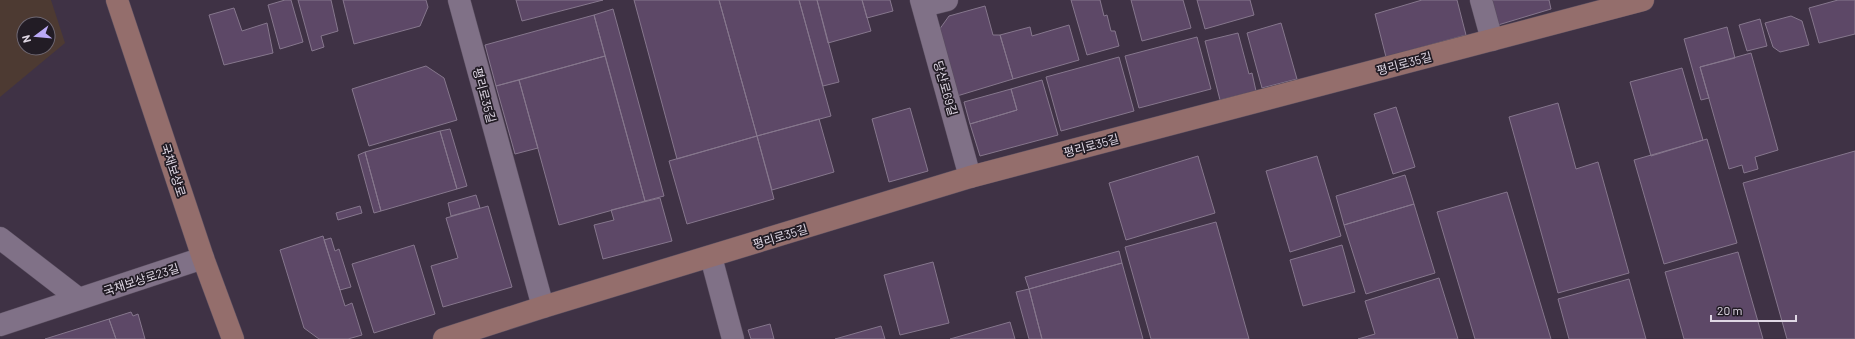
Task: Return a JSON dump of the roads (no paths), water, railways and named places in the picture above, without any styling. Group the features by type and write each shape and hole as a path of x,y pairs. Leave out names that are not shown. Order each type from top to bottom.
{"street":[{"name":"국채보상로","path":"117,0 203,258 233,339"},
{"name":"평리로35길","path":"459,0 543,307"},
{"path":"922,3 947,0"},
{"path":"1481,0 1492,40"},
{"name":"평리로35길","path":"444,339 543,307 970,177 1643,0"},
{"name":"당산로69길","path":"922,3 970,177"},
{"path":"0,238 79,299"},
{"path":"711,257 733,339"},
{"name":"국채보상로23길","path":"0,325 203,258"}]}
